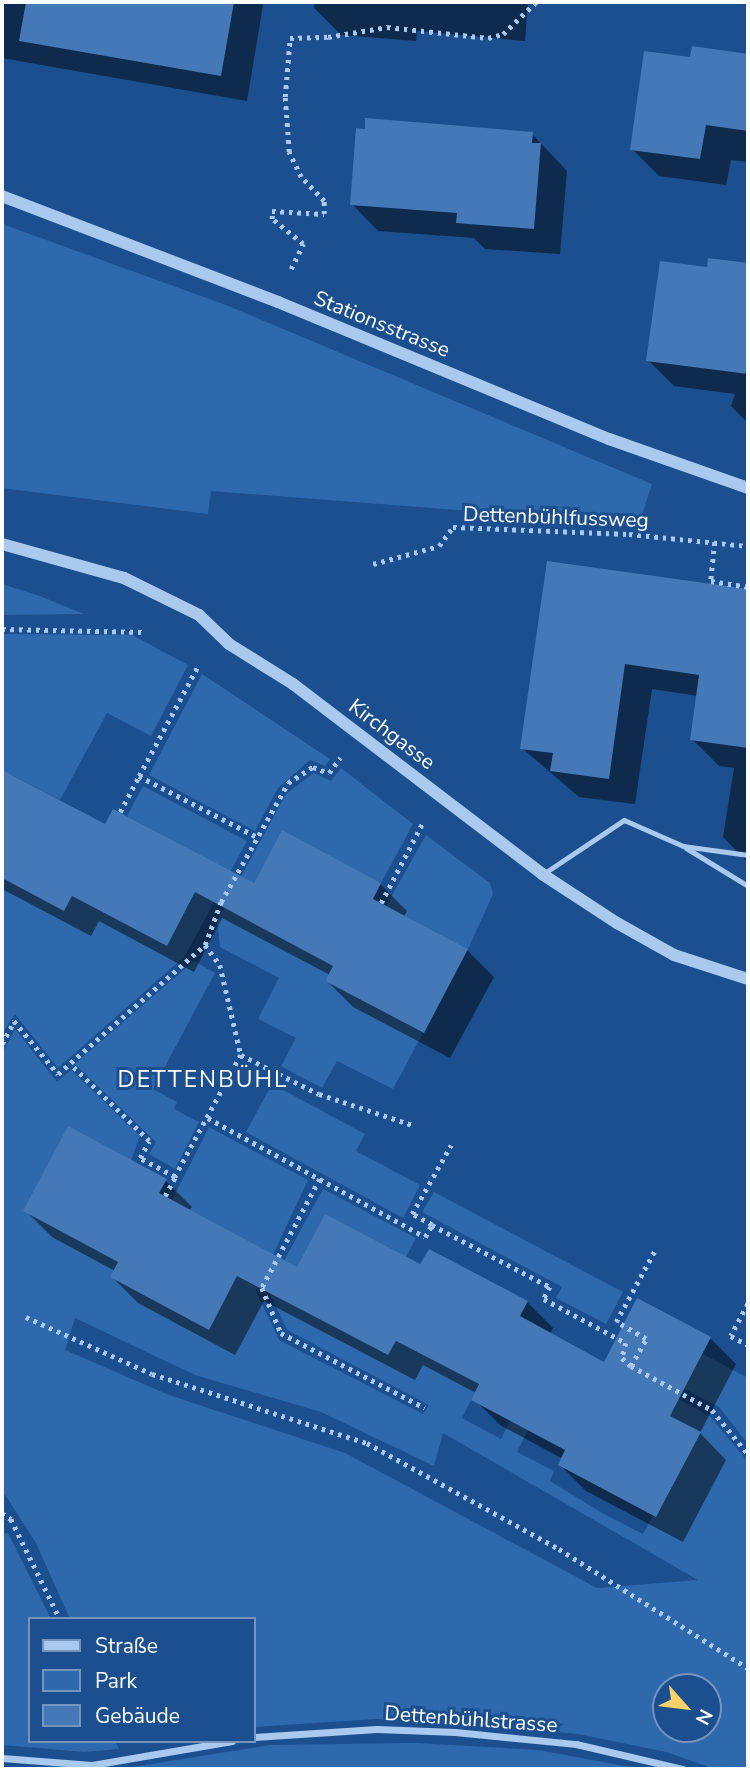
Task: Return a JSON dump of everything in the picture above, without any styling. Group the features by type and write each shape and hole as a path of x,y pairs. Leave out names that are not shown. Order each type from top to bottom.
{"street":[{"name":"Stationsstrasse","path":"2,196 278,302 609,439 748,488"},
{"name":"Kirchgasse","path":"2,544 124,578 199,615 229,644 370,740 542,874 674,955 748,979"},
{"name":"Dettenbühlstrasse","path":"256,1737 377,1729 456,1732 576,1744 683,1769"},
{"path":"2,1758 92,1765 220,1743"}],"lane":[{"path":"542,874 624,820 683,846 723,874 748,886"},
{"path":"683,846 748,855"}],"path":[{"path":"291,270 303,244 272,219 272,211 324,214 324,201 301,177 289,152 285,97 290,38 328,37 387,27 488,37 503,34 536,2"},
{"name":"Dettenbühlfussweg","path":"373,564 439,546 453,527 748,545"},
{"path":"715,542 711,581 748,587"},
{"path":"2,629 144,632"},
{"path":"120,813 200,664"},
{"path":"2,1044 14,1021 58,1074 70,1064 205,945 221,902 288,783 313,767 329,773 340,758"},
{"path":"139,776 257,837"},
{"path":"381,903 422,822"},
{"path":"165,1196 241,1055 220,965 205,945"},
{"path":"241,1055 318,1094 412,1125"},
{"path":"70,1064 149,1141 140,1158 176,1177"},
{"path":"208,1118 425,1237 432,1225"},
{"path":"451,1145 412,1214 550,1287 544,1299 626,1343 622,1357 631,1366 712,1410 748,1454"},
{"path":"320,1179 262,1288 281,1333 425,1408"},
{"path":"631,1366 646,1339 615,1322 654,1252"},
{"path":"748,1304 731,1336 748,1345"},
{"path":"26,1317 152,1374 367,1443 559,1549 748,1668"},
{"path":"2,1514 11,1519 59,1617"}],"green space":[{"path":"2,224 226,305 652,484 639,524 211,491 208,514 2,488"},
{"path":"2,584 40,596 84,614 2,615"},
{"path":"2,634 132,635 188,665 151,736 107,713 60,800 10,774 2,788"},
{"path":"202,674 330,759 325,766 310,760 278,788 255,831 149,775"},
{"path":"341,768 413,824 381,883 282,831 237,914 333,966 325,981 423,1033 393,1089 337,1061 322,1088 281,1066 296,1038 258,1019 279,978 220,947 217,921 286,794 314,773 331,781"},
{"path":"143,786 247,841 185,956 58,1068 15,1014 2,1034 2,878 64,910 72,896 167,946 211,861 127,816"},
{"path":"426,835 490,883 493,894 468,949 386,906"},
{"path":"194,961 215,973 153,1089 177,1102 174,1109 199,1122 175,1169 149,1154 156,1142 75,1064"},
{"path":"15,1029 57,1082 71,1070 140,1136 131,1160 68,1127 24,1211 118,1262 111,1277 209,1329 254,1244 172,1200 209,1127 308,1180 256,1291 279,1340 423,1414 429,1405 287,1330 268,1290 323,1189 416,1238 406,1257 281,1299 388,1355 396,1341 479,1384 462,1418 501,1439 510,1421 528,1430 517,1452 554,1471 550,1481 602,1513 643,1534 701,1433 620,1390 631,1374 710,1416 748,1462 748,1769 715,1769 666,1752 578,1734 476,1724 376,1719 256,1727 256,1617 69,1617 36,1543 2,1490 2,1054","holes":["75,1318 195,1375 321,1412 434,1466 443,1433 698,1580 597,1588 345,1453 169,1395 65,1350"]},
{"path":"272,1084 365,1134 356,1151 420,1185 403,1218 246,1132"},
{"path":"434,1192 623,1292 606,1324 556,1298 562,1287 422,1212"},
{"path":"637,1298 711,1337 703,1354 748,1378 748,1444 719,1407 637,1364"},
{"path":"8,1533 50,1617 28,1617 28,1743 116,1743 119,1749 84,1752 2,1745 2,1534"},
{"path":"415,1743 539,1750 640,1769 120,1769 270,1745"}],"building":[{"path":"26,2 234,2 221,76 19,41"},
{"path":"692,46 748,54 748,131 706,125 700,159 630,150 644,51 690,57"},
{"path":"365,118 533,132 532,143 541,143 534,229 456,223 457,213 350,205 356,128 365,129"},
{"path":"708,258 748,263 748,374 646,361 660,261 707,267"},
{"path":"547,561 748,589 748,748 690,740 699,675 625,664 609,779 550,771 553,753 520,749"},
{"path":"2,770 105,824 113,809 254,883 282,830 381,883 373,899 468,949 424,1033 325,981 333,966 195,892 167,946 72,896 64,911 2,878"},
{"path":"68,1126 167,1179 159,1193 297,1267 325,1214 420,1264 429,1249 528,1301 520,1316 604,1362 637,1298 711,1337 670,1416 701,1432 656,1517 558,1465 565,1450 471,1400 479,1384 396,1341 388,1355 237,1276 209,1330 110,1277 118,1262 23,1211"}],"district":[{"name":"DETTENBÜHL","path":"203,1080"}]}
